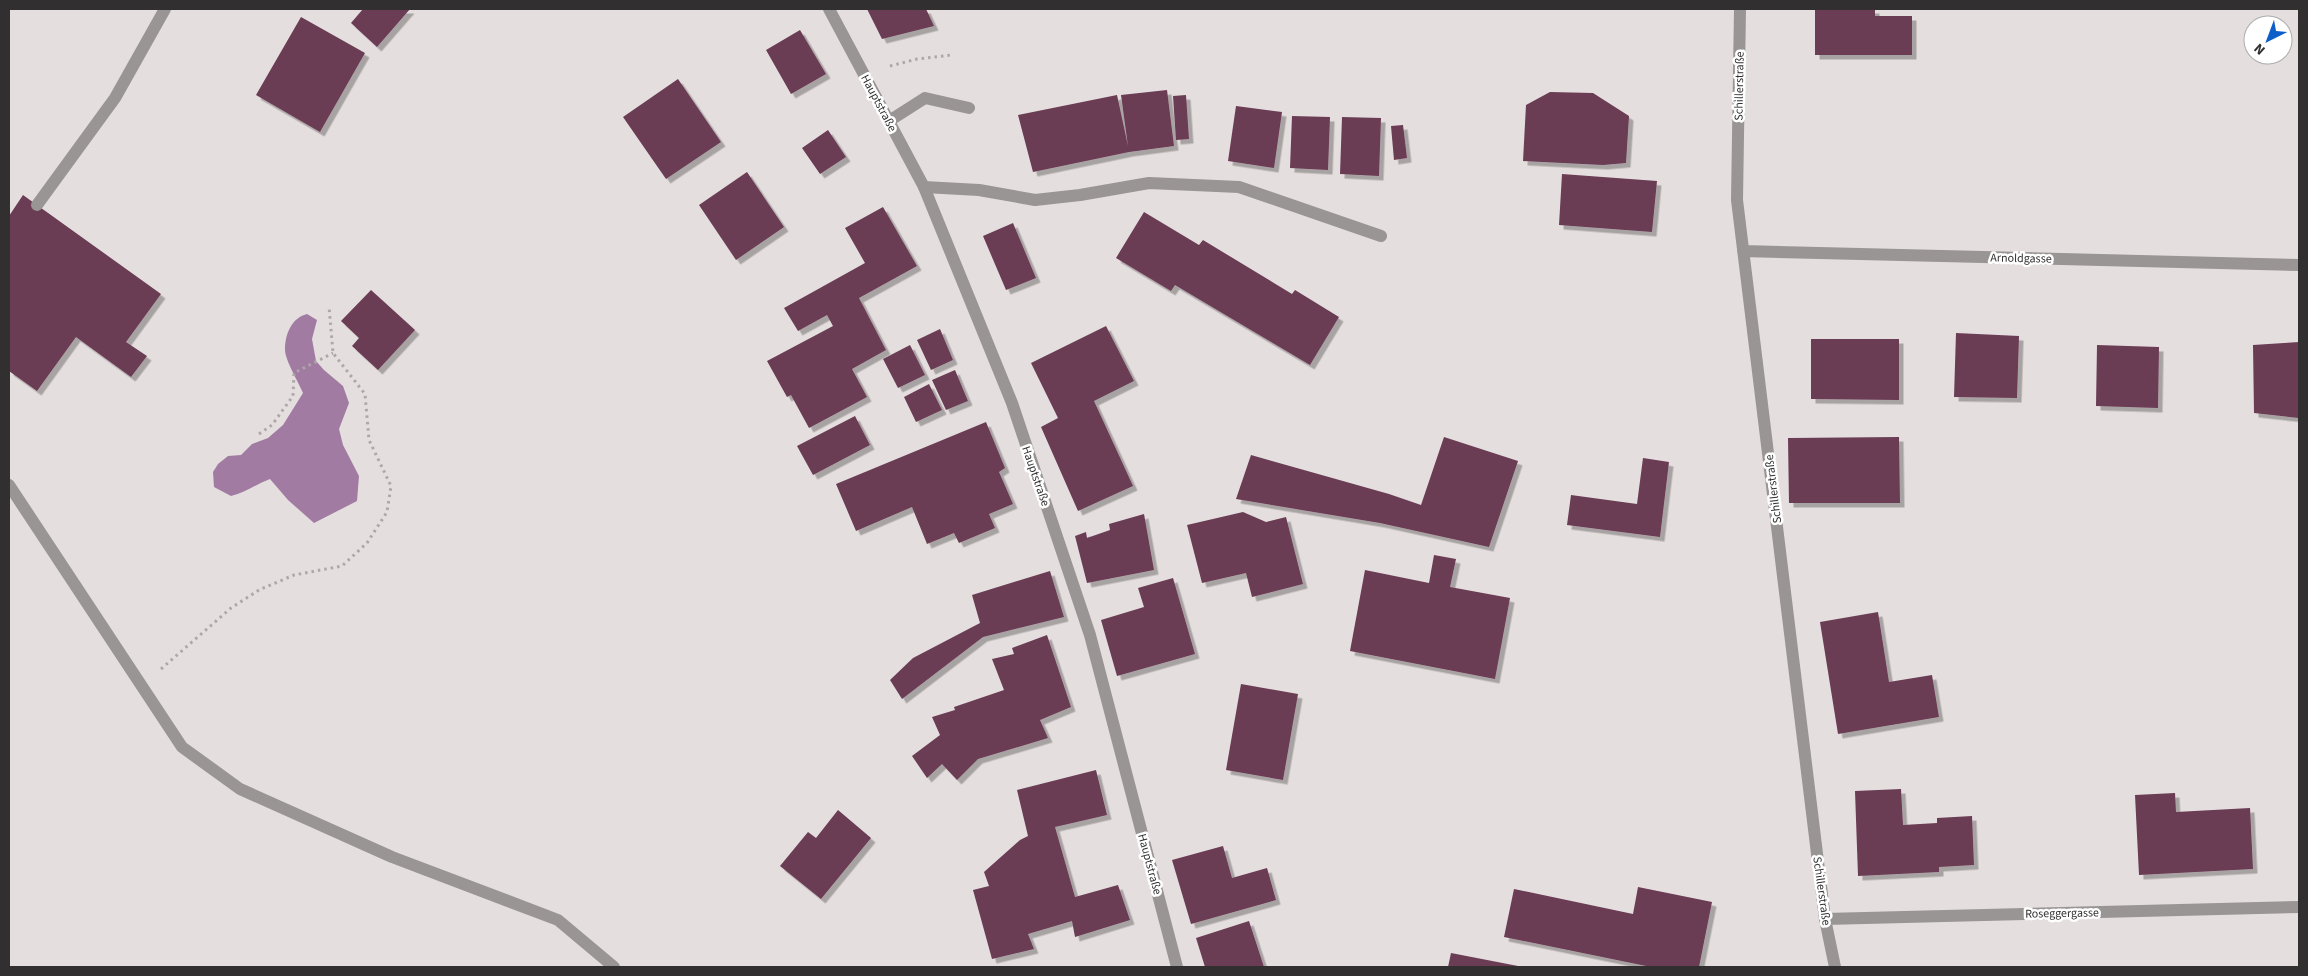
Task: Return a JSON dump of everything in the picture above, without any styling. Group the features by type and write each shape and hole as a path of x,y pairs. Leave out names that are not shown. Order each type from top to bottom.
{"street":[{"path":"37,205 115,98 165,9"},
{"name":"Hauptstraße","path":"829,9 924,188 1012,403 1090,635 1177,967"},
{"name":"Schillerstraße","path":"1740,9 1738,200 1743,251 1825,919 1835,967"},
{"path":"889,122 925,98 969,108"},
{"path":"924,188 979,190 1035,200 1080,195 1149,183 1239,186 1380,236"},
{"name":"Arnoldgasse","path":"1743,251 2299,265"},
{"path":"9,485 182,747 240,789 392,857 558,920 614,967"},
{"name":"Roseggergasse","path":"1825,919 2299,907"}],"path":[{"path":"917,59 951,55"},
{"path":"180,654 231,608 259,590 294,575 342,566 367,543 387,512 391,486 369,440 365,394 333,353 330,306"},
{"path":"259,434 272,425 293,396 294,373 333,353"}],"shaded area":[{"path":"307,314 317,320 312,339 316,361 343,386 349,403 339,429 343,445 359,476 357,501 314,523 288,500 270,479 231,496 214,487 213,472 218,464 228,456 241,455 252,444 268,438 283,425 303,393 285,350 286,339 293,323 301,316"}],"building":[{"path":"363,9 410,9 377,47 351,23"},
{"path":"867,9 926,9 934,26 882,39"},
{"path":"1815,9 1875,9 1875,16 1912,16 1912,55 1815,55"},
{"path":"301,17 365,53 320,132 256,95"},
{"path":"800,30 826,74 791,94 766,50"},
{"path":"678,79 721,142 666,179 623,117"},
{"path":"1167,90 1174,146 1129,152 1033,172 1018,115 1117,95 1128,146 1121,95"},
{"path":"1550,92 1593,93 1629,116 1626,163 1603,165 1523,161 1526,105"},
{"path":"1186,95 1189,139 1176,140 1173,96"},
{"path":"1236,106 1282,112 1274,168 1228,161"},
{"path":"1292,116 1330,117 1328,170 1290,168"},
{"path":"1342,117 1381,118 1379,176 1340,174"},
{"path":"1403,125 1407,158 1394,160 1391,126"},
{"path":"828,130 846,157 820,174 802,148"},
{"path":"747,172 784,227 736,260 699,205"},
{"path":"1562,174 1657,181 1652,232 1559,225"},
{"path":"23,195 161,294 126,342 147,356 131,377 76,337 37,391 9,371 9,216"},
{"path":"883,207 917,266 859,298 886,350 852,369 867,397 809,428 791,395 787,397 767,361 833,326 827,315 798,331 784,308 865,263 845,228"},
{"path":"1144,212 1199,245 1203,240 1292,294 1295,290 1339,317 1310,365 1175,285 1171,291 1116,258"},
{"path":"1013,223 1036,278 1006,290 983,236"},
{"path":"371,290 415,330 378,370 352,346 359,338 341,321"},
{"path":"1106,326 1134,381 1094,401 1133,486 1078,511 1041,427 1058,418 1031,363"},
{"path":"940,329 953,360 931,370 917,340"},
{"path":"1956,333 2019,336 2017,398 1954,397"},
{"path":"1811,339 1899,339 1899,400 1811,399"},
{"path":"2299,342 2299,418 2254,413 2253,345"},
{"path":"910,345 925,375 898,388 883,359"},
{"path":"2097,345 2159,347 2158,408 2096,406"},
{"path":"955,370 968,401 946,410 932,380"},
{"path":"929,384 942,410 916,422 904,397"},
{"path":"855,416 870,445 813,475 797,446"},
{"path":"986,422 1005,468 999,472 1013,504 989,514 995,528 959,543 954,533 927,544 912,507 856,531 836,484"},
{"path":"1444,437 1518,461 1489,547 1380,523 1236,499 1251,455 1389,494 1421,505"},
{"path":"1899,437 1900,503 1789,503 1788,438"},
{"path":"1643,458 1669,462 1660,537 1567,525 1571,495 1637,504"},
{"path":"1243,512 1266,522 1286,517 1303,584 1252,597 1246,573 1202,583 1187,525"},
{"path":"1144,514 1154,570 1087,583 1075,536 1086,532 1087,538 1110,530 1109,524"},
{"path":"1434,555 1456,559 1450,587 1510,598 1495,679 1350,651 1365,570 1429,583"},
{"path":"1050,571 1064,617 983,637 902,699 890,680 913,658 980,623 972,595"},
{"path":"1173,578 1195,654 1117,676 1101,620 1144,607 1138,588"},
{"path":"1878,612 1889,682 1932,675 1939,717 1838,734 1820,622"},
{"path":"1047,635 1071,707 1040,720 1048,738 978,759 957,780 942,764 927,778 912,756 940,735 932,717 955,710 954,707 1004,690 992,659 1014,654 1012,648"},
{"path":"1241,684 1298,694 1283,780 1226,770"},
{"path":"1096,770 1107,815 1055,827 1075,897 1118,885 1130,920 1075,937 1072,921 1028,934 1034,949 992,959 973,890 989,886 984,872 1020,840 1028,836 1017,790"},
{"path":"1901,789 1903,825 1937,823 1937,818 1972,816 1974,865 1939,867 1939,872 1858,876 1855,791"},
{"path":"2175,793 2176,812 2250,808 2253,869 2139,875 2135,795"},
{"path":"838,810 871,838 821,899 780,866 808,832 816,838"},
{"path":"1223,846 1232,878 1267,868 1276,900 1191,924 1172,860"},
{"path":"1638,887 1712,902 1699,967 1651,967 1504,937 1514,889 1633,914"},
{"path":"1249,921 1264,967 1205,967 1196,938"},
{"path":"1451,953 1518,966 1518,967 1448,967"}]}
